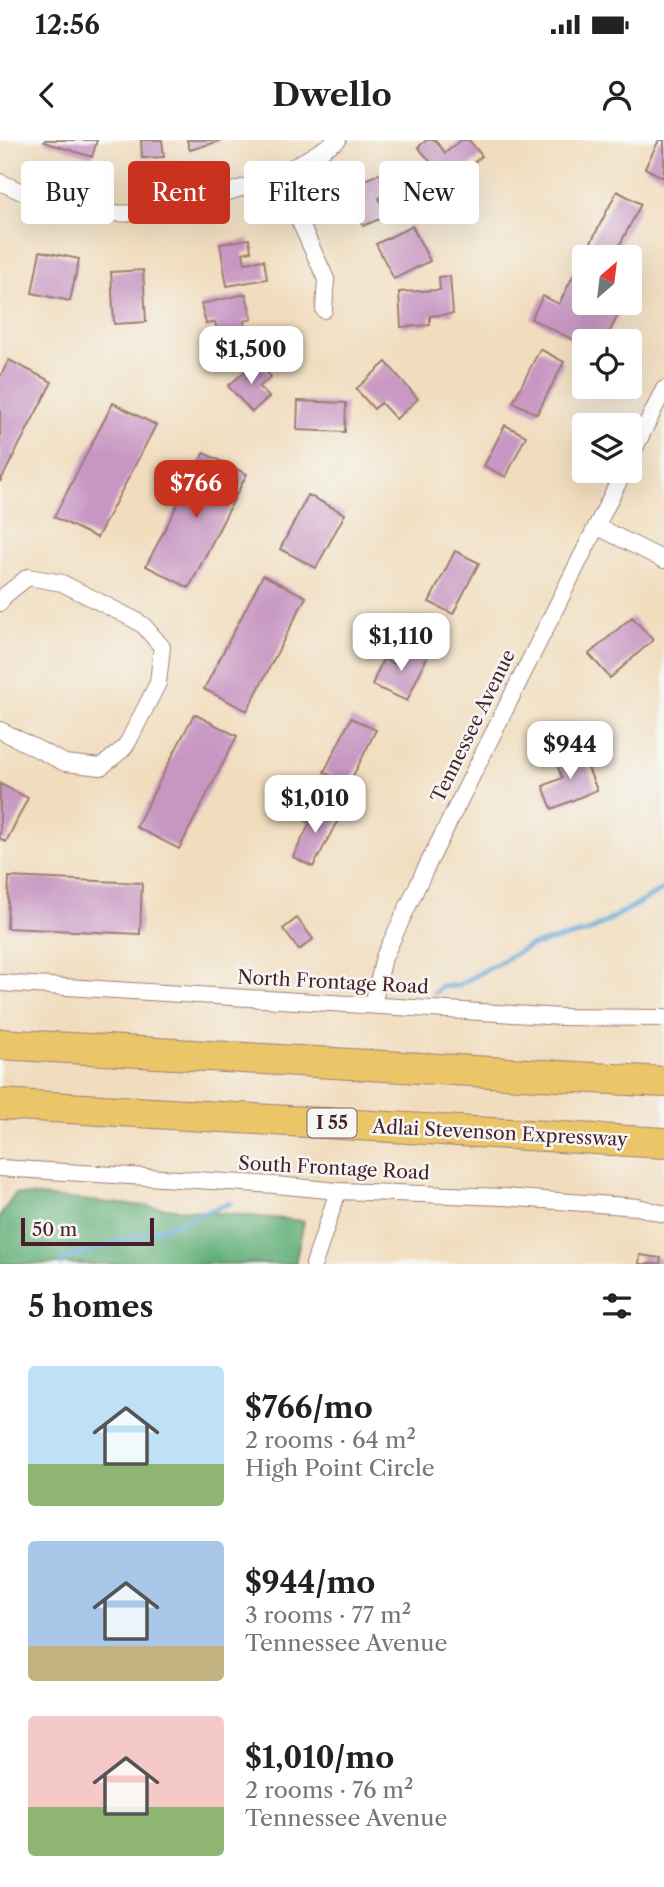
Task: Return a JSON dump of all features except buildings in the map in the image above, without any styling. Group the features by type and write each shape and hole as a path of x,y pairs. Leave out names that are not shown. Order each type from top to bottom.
{"highway":[{"path":"0,1044 664,1082"},
{"name":"Adlai Stevenson Expressway","path":"0,1104 664,1143"}],"street":[{"path":"301,161 338,140"},
{"path":"0,181 40,199 77,209 133,213 164,210 244,187"},
{"path":"301,224 326,279 324,310"},
{"path":"642,434 664,389"},
{"name":"Tennessee Avenue","path":"373,1006 384,957 618,483"},
{"path":"596,526 664,560"},
{"path":"0,603 4,596 28,577 62,583 135,620 144,626 162,647 158,683 128,742 102,767 65,763 0,730"},
{"name":"North Frontage Road","path":"0,983 562,1017 664,1017"},
{"name":"South Frontage Road","path":"0,1168 338,1191 517,1198 638,1207 664,1214"},
{"path":"314,1264 338,1191"}],"green space":[{"path":"15,1194 304,1221 295,1264 0,1264 0,1216"}],"waterway":[{"path":"435,993 441,986 457,986 529,946 588,932 664,889"},
{"path":"259,1167 266,1161"},
{"path":"61,1264 67,1258 179,1223 230,1203"}]}
